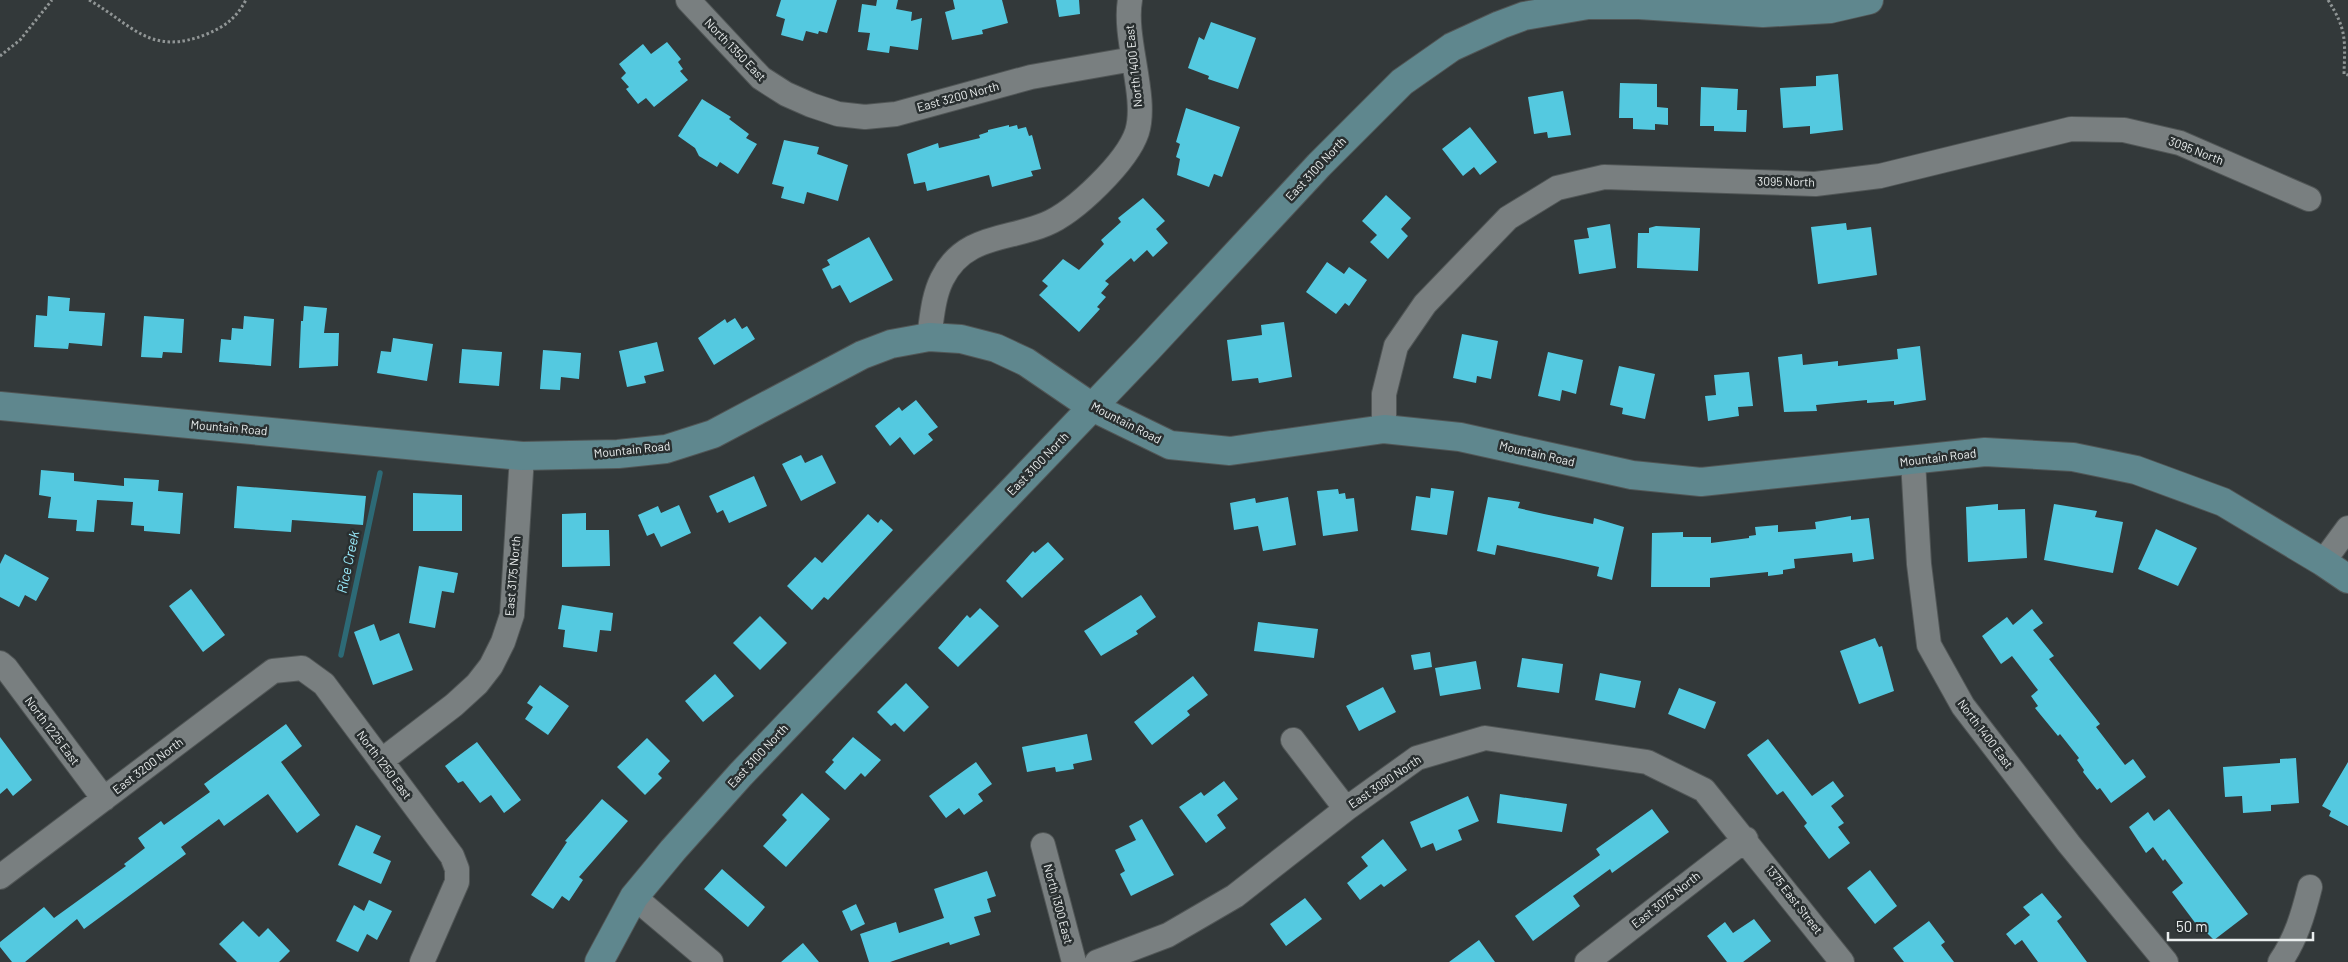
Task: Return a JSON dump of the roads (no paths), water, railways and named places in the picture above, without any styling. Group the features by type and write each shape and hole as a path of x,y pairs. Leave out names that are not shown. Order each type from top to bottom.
{"street":[{"name":"North 1350 East","path":"688,0 760,78 786,94"},
{"name":"North 1400 East","path":"929,337 935,299 942,277 957,260 972,247 994,237 1044,225 1064,214 1112,172 1126,152 1137,132 1139,114 1133,59 1130,0"},
{"name":"East 3100 North","path":"598,962 634,897 741,774 1092,407 1319,165 1402,82 1452,48 1476,35 1524,16 1588,5 1639,5 1763,13 1830,9 1869,0"},
{"name":"East 3200 North","path":"786,94 838,114 865,117 896,114 1032,77 1133,59"},
{"name":"3095 North","path":"1384,429 1384,394 1396,346 1425,304 1508,218 1557,188 1604,178 1816,184 1871,177 2071,129 2124,130 2180,143 2309,199"},
{"name":"Mountain Road","path":"0,406 522,456 618,454 666,449 713,434 862,355 891,344 929,337 961,340 996,348 1026,362 1092,407 1170,446 1230,452 1384,429 1460,437 1632,475 1702,482 1985,452 2073,457 2136,470 2223,502 2348,579"},
{"name":"East 3175 North","path":"381,761 454,705 477,684 491,666 503,642 512,616 522,456"},
{"name":"North 1400 East","path":"1913,461 1919,564 1928,645 1962,706 2070,844 2166,962"},
{"path":"2323,562 2348,528"},
{"name":"North 1225 East","path":"0,663 6,668 104,800"},
{"name":"East 3200 North","path":"0,877 273,672 302,668"},
{"name":"North 1250 East","path":"302,668 324,684 452,856 457,869 457,882 422,962"},
{"name":"East 3090 North","path":"1097,962 1168,935 1235,896 1346,808 1417,758 1485,738 1647,762 1704,790 1746,839"},
{"path":"1293,740 1346,808"},
{"name":"East 3075 North","path":"1587,962 1746,839"},
{"name":"1375 East Street","path":"1746,839 1842,962"},
{"name":"North 1300 East","path":"1043,845 1074,962"},
{"path":"2280,962 2291,947 2300,926 2310,887"},
{"path":"634,897 711,962"}],"waterway":[{"name":"Rice Creek","path":"341,655 380,473"}]}
